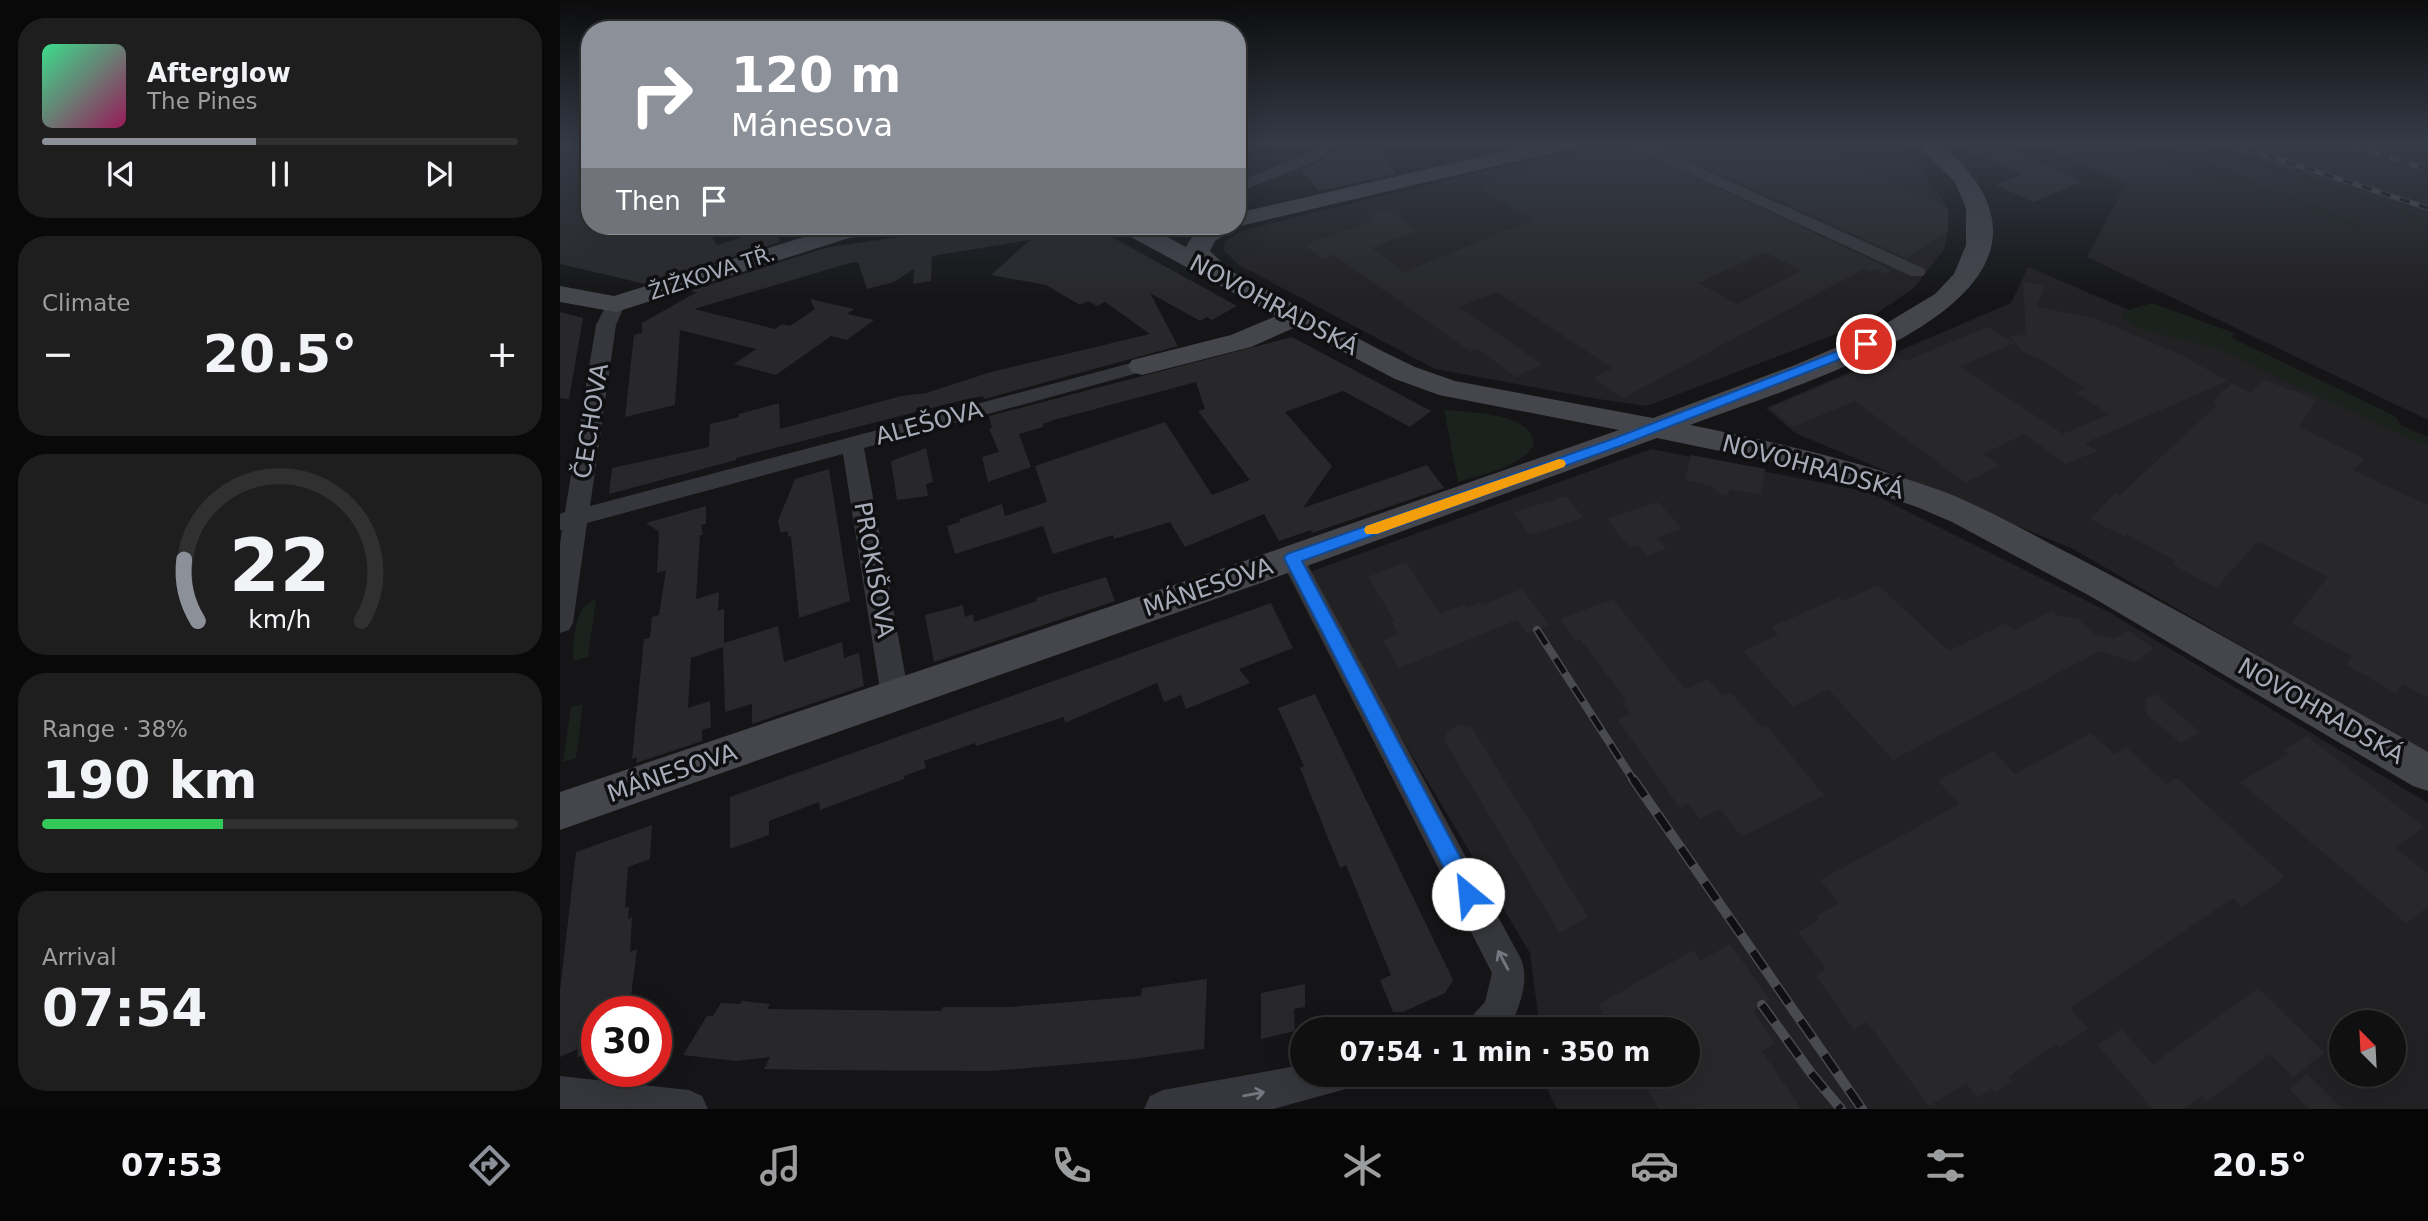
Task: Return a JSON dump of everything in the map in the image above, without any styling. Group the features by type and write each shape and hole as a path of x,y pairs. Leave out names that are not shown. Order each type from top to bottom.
{"main road":[{"path":"1246,219 1350,195"},
{"name":"MÁNESOVA","path":"560,811 1292,558 1656,428 1885,336 1930,310 1962,283 1978,255 1980,223 1972,195"},
{"name":"ŽIŽKOVA TŘ.","path":"560,294 598,303 616,304 834,235"},
{"name":"NOVOHRADSKÁ","path":"1145,235 1405,373 1449,389 1773,452 1891,486 1964,514 2193,637 2428,773"},
{"path":"1152,239 1170,235"},
{"path":"1209,235 1198,245 1197,253 1225,278"},
{"name":"ALEŠOVA","path":"1142,366 1244,339 1270,330 1296,316"},
{"path":"1758,388 1745,421 1751,434 1773,452"},
{"path":"1449,389 1537,416 1553,427 1558,450 1505,482"}],"street":[{"path":"1746,195 1917,272"},
{"name":"ČECHOVA","path":"560,623 568,520 606,325 616,304"},
{"name":"ALEŠOVA","path":"568,520 1142,366"},
{"name":"PROKIŠOVA","path":"852,444 895,696"},
{"path":"1292,558 1509,971 1502,1003 1493,1017"},
{"path":"1163,1109 1290,1086"},
{"path":"560,1094 689,1109"}],"shaded area":[{"path":"1388,195 1939,195 1948,209 1944,249 1914,288 1873,316 1847,330 1647,406 1435,369 1239,265 1223,250 1225,241 1235,235 1246,235 1246,230"},
{"path":"2120,195 2428,195 2428,420 2087,257"},
{"path":"2244,195 2267,195 2277,201 2269,205"},
{"path":"2273,195 2285,195 2316,205 2360,225 2343,223"},
{"path":"2344,195 2359,195 2428,218 2428,222"},
{"path":"2028,267 2428,437 2428,753 2073,549 1795,433 1766,408 2011,303"},
{"path":"2152,303 2234,333 2232,338 2395,416 2401,425 2428,438 2428,442 2421,444 2215,348 2140,329 2122,317 2122,312"},
{"path":"1444,410 1499,416 1513,421 1532,435 1533,446 1527,454 1509,465 1458,482"},
{"path":"1651,449 1869,492 2107,611 2428,803 2428,1109 1557,1109 1548,1087 1700,1087 1700,1017 1538,1017 1530,953 1304,574"},
{"path":"596,599 588,657 573,661 579,616 588,603"},
{"path":"583,704 576,758 563,762 571,707"}],"building":[{"path":"560,195 581,195 581,235 711,235 717,245 748,235 778,235 780,242 645,284 560,264"},
{"path":"1489,195 1732,195 1892,270 1886,274 1875,269 1870,272 1864,269 1623,398 1593,378 1612,368 1497,292 1459,307 1542,364 1516,377 1478,349 1471,352 1334,255 1323,259 1304,245 1372,221 1365,217 1386,209 1417,230 1372,248 1404,272 1532,220","holes":["1764,252 1802,270 1737,304 1699,283"]},
{"path":"1766,195 1919,195 1948,209 1948,232 1906,258"},
{"path":"2017,195 2050,195 2033,202"},
{"path":"910,235 1108,235 1237,306 1212,320 1207,317 1200,321 1150,293 1178,346 984,399 983,396 963,400 736,458 609,494 612,468 709,447 710,424 739,417 739,414 779,403 780,429 901,396 926,393 991,372 1150,334 1105,302 1097,306 1088,301 1080,305 1046,285 991,275 1030,240 932,256 931,281 913,284 914,269 894,282 867,289 858,262 850,263 694,309 775,329 782,324 790,326 815,309 810,299 854,309 847,314 874,320 847,340 831,336 776,375 734,364 756,349 680,330 675,405 625,417 634,335 642,333 642,323 697,292 690,291 825,248"},
{"path":"2023,281 2044,286 2037,307 2097,319 2179,354 2228,381 2085,443 2097,451 2066,464 2024,434 1984,454 2000,465 1965,483 1855,401 1793,427 1769,408 1896,355 1906,361 1987,327 2015,343 2009,336 2026,335","holes":["2015,343 2023,352 2038,358 2085,388 2075,392 2109,414 2063,434 1960,366"]},
{"path":"560,312 583,318 569,399 560,398"},
{"path":"1292,337 1431,411 1410,427 1343,391 1285,412 1332,466 1303,508 1427,465 1444,488 1312,533 1311,530 1279,541 1264,514 1185,547 1170,522 1114,539 1113,535 1053,554 1043,526 955,554 947,526 1002,504 1005,516 1047,502 1035,466 1165,422 1212,495 1250,480 1198,411 1205,409 1196,382 1054,420 1043,424 1043,427 1019,434 1031,467 988,482 982,457 999,452 989,429 992,428 989,416"},
{"path":"2263,379 2316,400 2299,427 2365,459 2352,470 2428,505 2428,698 2402,684 2396,693 2346,665 2352,656 2291,623 2328,577 2258,541 2216,588 2172,564 2175,561 2127,534 2125,537 2090,519 2116,493 2120,495 2216,406 2213,401 2232,383 2251,393"},
{"path":"926,448 933,482 926,484 928,496 897,500 891,461"},
{"path":"1691,455 1765,469 1761,495 1731,489 1726,496 1712,486 1685,480"},
{"path":"829,469 850,601 799,618 791,536 788,537 788,531 781,533 778,521 795,479"},
{"path":"1567,496 1583,518 1529,535 1514,512"},
{"path":"1658,502 1682,529 1657,538 1666,549 1647,556 1639,545 1630,548 1607,519"},
{"path":"706,506 706,524 701,525 703,535 700,535 696,599 719,592 718,611 724,609 724,643 778,626 784,662 842,642 844,658 859,653 864,686 752,724 752,704 725,712 723,647 691,658 688,708 710,701 711,727 702,730 702,741 636,763 637,757 632,759 644,639 650,638 652,617 659,615 666,570 657,573 659,535 658,531 646,523"},
{"path":"1406,562 1440,614 1464,605 1467,608 1480,603 1482,605 1522,589 1549,625 1527,634 1517,620 1399,668 1383,640 1398,634 1392,623 1395,622 1368,577"},
{"path":"1106,577 1115,601 934,662 925,615 963,605 965,617 973,614 974,622 1037,601 1036,598"},
{"path":"1878,585 1949,651 2006,623 2014,630 2052,611 2058,616 2078,619 2094,634 2114,639 2128,630 2154,649 2135,662 2100,651 1893,760 1828,689 1793,707 1743,651 1778,635 1771,627 1839,597 1843,601"},
{"path":"1613,599 1685,689 1708,679 1722,696 1731,692 1761,727 1766,725 1824,795 1742,837 1720,809 1700,819 1688,803 1680,808 1618,720 1631,714 1622,702 1626,700 1580,639 1576,641 1560,619"},
{"path":"1271,603 1293,648 1239,669 1250,683 1186,709 1181,695 1164,702 1157,683 1065,723 1064,717 976,746 975,743 924,761 926,768 904,776 904,779 820,810 819,802 769,821 769,835 730,849 730,797"},
{"path":"1315,694 1453,980 1445,993 1403,1012 1393,1012 1380,980 1391,975 1346,865 1340,868 1300,768 1304,766 1278,708"},
{"path":"2155,694 2200,732 2181,743 2146,714 2145,699"},
{"path":"1462,724 1465,728 1471,726 1588,917 1560,933 1443,738 1447,736 1444,732"},
{"path":"2091,733 2114,754 2126,747 2167,784 2177,778 2285,877 2242,907 2233,898 2070,1008 2088,1029 2059,1048 2056,1044 2008,1077 2011,1081 1995,1093 1992,1088 1978,1098 1966,1083 1929,1106 1867,1022 1854,1030 1816,976 1826,969 1798,932 1819,920 1816,916 1839,903 1820,880 1960,804 1938,781 1993,751 2015,774"},
{"path":"2307,736 2424,827 2396,848 2428,874 2428,907 2406,923 2240,782 2288,754 2283,750"},
{"path":"652,825 650,859 628,867 625,908 629,907 628,919 632,917 630,952 637,949 631,996 581,996 581,1056 577,1058 578,1049 560,1057 560,991 576,852"},
{"path":"1730,944 1770,999 1753,1010 1775,1043 1762,1051 1801,1109 1659,1109 1646,1087 1700,1087 1700,1017 1605,1017 1598,1005 1693,950 1700,961"},
{"path":"1207,979 1204,1049 1133,1059 992,1071 764,1069 770,1057 736,1061 683,1055 707,1016 713,1016 721,1003 740,1004 742,1001 770,1004 767,1009 941,1011 943,1007 1011,1007 1141,996 1142,988"},
{"path":"1305,984 1305,1007 1294,1009 1294,1017 1290,1017 1290,1032 1261,1039 1261,993"},
{"path":"2258,988 2325,1053 2293,1077 2270,1054 2207,1102 2202,1096 2183,1109 2153,1109 2097,1045 2121,1029 2153,1064"},
{"path":"2307,1074 2343,1109 2309,1109 2289,1088"}],"railway":[{"path":"2387,195 2428,208"},
{"path":"1537,630 1634,781"},
{"path":"1633,779 1862,1109"},
{"path":"1762,1005 1811,1073 1841,1109"}],"slow traffic":[{"path":"1372,530 1559,464"}],"route":[{"path":"1468,894 1292,558 1615,443 1866,344"}]}
